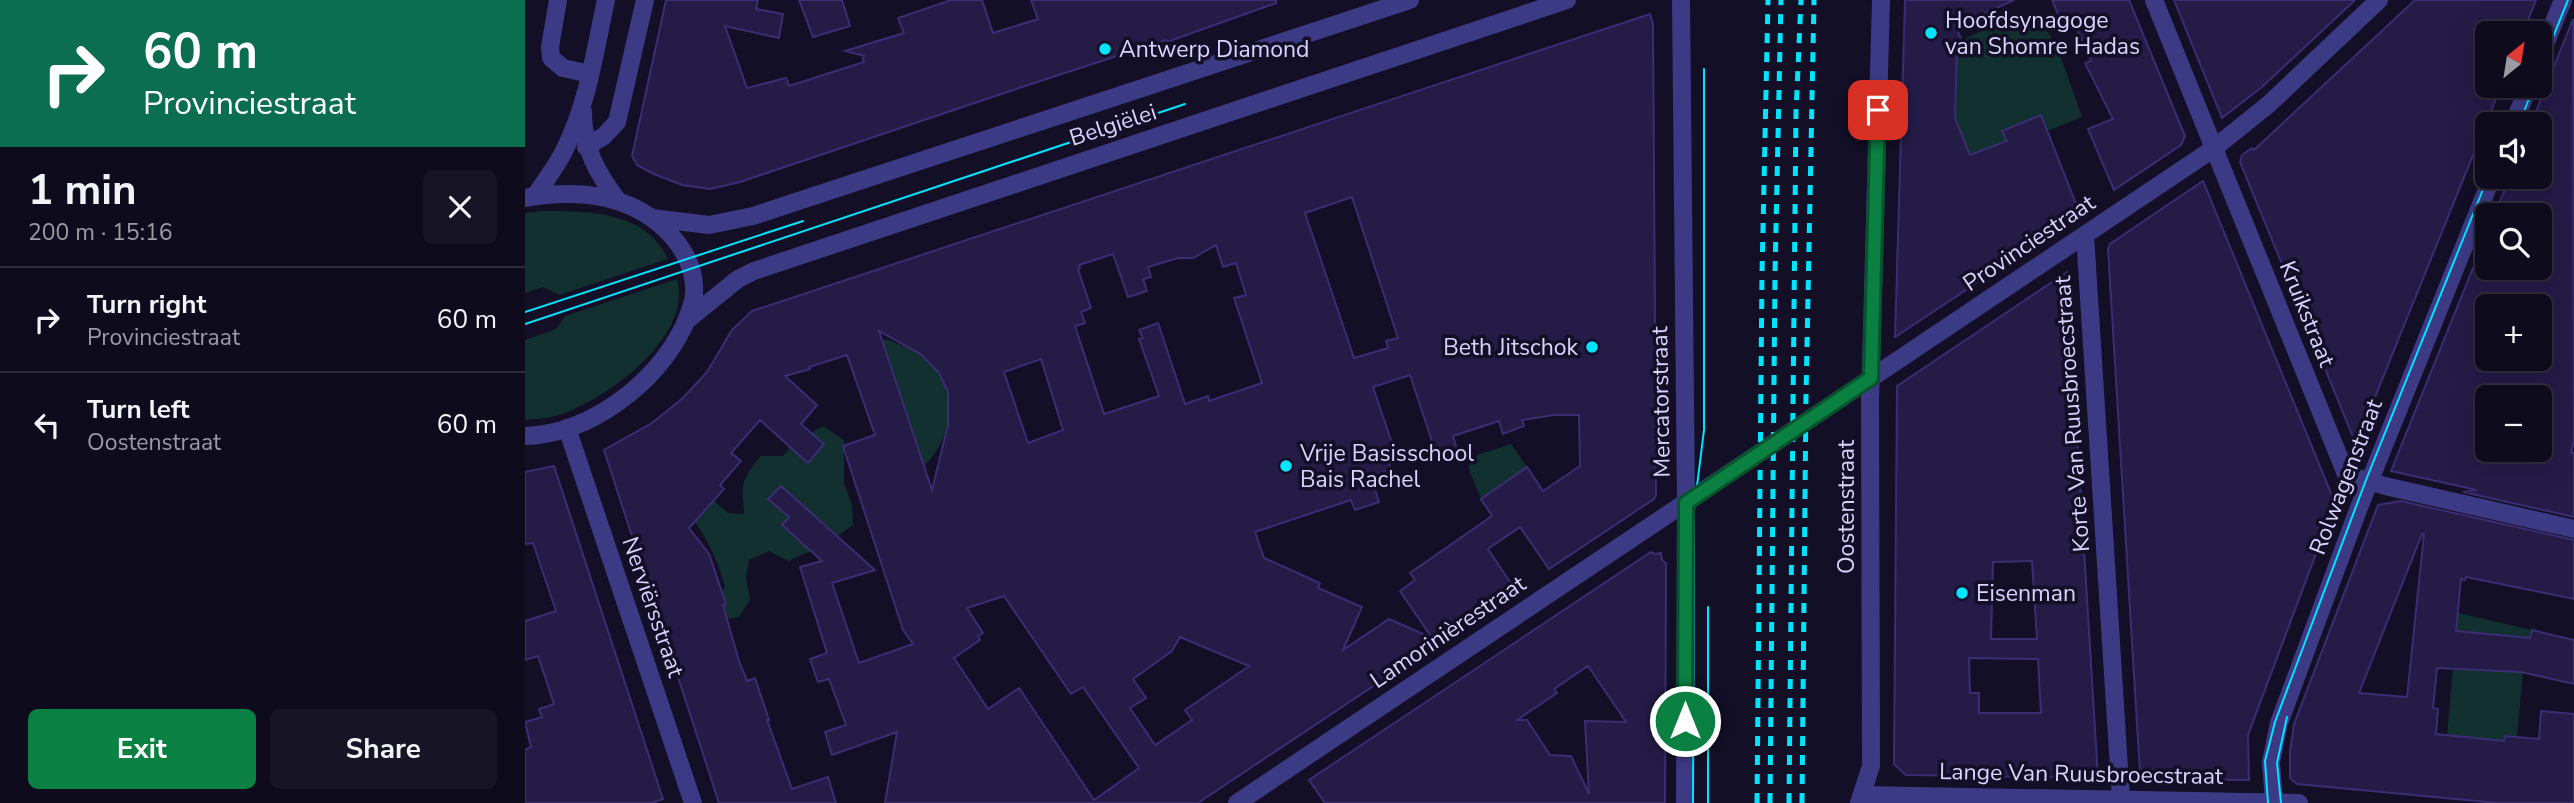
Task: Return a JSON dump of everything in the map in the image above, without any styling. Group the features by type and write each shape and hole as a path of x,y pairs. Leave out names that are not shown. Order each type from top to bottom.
{"street":[{"path":"558,0 550,47 551,58 563,68 590,74"},
{"path":"530,197 565,149 583,103 606,0"},
{"path":"586,147 604,136 617,122 645,0"},
{"name":"Belgiëlei","path":"652,218 709,225 753,216 1410,0"},
{"name":"Belgiëlei","path":"686,321 738,279 754,271 1567,0"},
{"name":"Mercatorstraat","path":"1682,0 1686,503 1685,803"},
{"name":"Oostenstraat","path":"1860,799 1871,765 1871,378 1881,0"},
{"name":"Kruikstraat","path":"2154,0 2346,474 2370,482 2574,529"},
{"name":"Provinciestraat","path":"1686,503 2213,149 2269,104 2379,0"},
{"path":"2552,27 2563,0"},
{"path":"583,103 586,147 599,175 618,201"},
{"name":"Rolwagenstraat","path":"2273,802 2271,762 2279,723 2370,482 2487,189"},
{"name":"Belgiëlei","path":"525,436 567,428 590,418 617,402 643,381 663,361 686,321 694,295 690,270 679,245 652,218 618,201 591,196 530,197"},
{"name":"Korte Van Ruusbroecstraat","path":"2085,235 2121,799"},
{"name":"Nerviërsstraat","path":"567,428 693,803"},
{"name":"Lamorinièrestraat","path":"1237,803 1686,503"},
{"name":"Lange Van Ruusbroecstraat","path":"1860,799 2121,799 2299,803"}],"green space":[{"path":"2017,14 2024,24 2039,16 2059,52 2082,117 2047,131 2040,115 2002,131 2007,141 1970,155 1952,111 1956,108 1957,65 1953,64 1949,51 1963,44 1962,40"},
{"path":"542,211 596,214 631,223 658,243 668,259 559,295 543,287 525,293 525,213"},
{"path":"677,279 679,301 672,322 660,343 643,362 602,394 581,406 557,415 525,420 525,340 556,329 565,316"},
{"path":"886,339 921,355 942,380 947,394 947,425 935,453 924,466 882,340"},
{"path":"823,426 844,440 844,483 852,505 853,525 820,549 789,561 769,551 749,560 746,579 750,600 739,617 720,620 717,598 725,587 722,576 709,545 685,508 707,495 728,513 744,514 744,483 749,471 761,456 783,456 795,442"},
{"path":"1511,444 1527,467 1481,499 1468,467 1477,455"},
{"path":"2458,613 2532,630 2523,672 2517,737 2505,736 2502,766 2492,766 2494,740 2447,735 2453,669 2511,671 2515,637 2456,631"}],"building":[{"path":"666,0 758,0 756,9 783,14 779,38 725,26 747,88 786,78 789,86 864,62 862,56 865,56 845,51 904,33 898,18 951,0 982,0 993,33 1038,19 1031,0 1276,0 1276,3 1167,42 1166,40 1028,85 740,182 710,189 682,185 654,174 637,165 632,156"},
{"path":"799,0 842,0 850,26 813,37"},
{"path":"1905,0 2014,0 1956,26 1963,44 1957,47 1955,118 1970,155 2007,141 2002,131 2041,115 2080,214 1895,337"},
{"path":"2052,0 2129,0 2185,136 2181,145 2114,190 2088,129 2113,119 2085,63 2091,61 2074,22 2063,26"},
{"path":"2174,0 2355,0 2262,87 2222,118"},
{"path":"2415,0 2536,0 2528,21 2475,21 2475,98 2496,98 2490,112 2475,112 2475,150 2356,444 2240,162 2242,155 2252,148 2254,150"},
{"path":"1650,14 1653,24 1654,499 1549,569 1520,527 1488,549 1516,591 1198,803 885,803 897,732 832,755 825,732 846,725 829,679 818,682 810,659 827,653 800,567 822,561 782,525 789,517 768,499 781,486 875,570 832,583 859,663 913,644 903,630 843,446 875,435 847,355 785,376 817,405 801,424 824,444 808,463 760,420 731,453 741,461 720,485 724,489 689,528 709,554 726,604 723,605 739,661 747,681 755,678 792,789 828,777 836,803 719,803 604,450 652,423 683,398 707,372 732,330 752,311","holes":["1352,197 1398,338 1386,341 1388,348 1354,358 1305,213","1216,245 1223,267 1236,263 1246,295 1234,298 1262,383 1209,401 1208,396 1185,404 1158,323 1139,330 1143,338 1139,339 1159,396 1104,414 1075,326 1085,323 1081,312 1091,308 1079,265 1113,254 1128,297 1147,291 1143,279 1151,277 1148,267 1178,258 1193,258","879,331 922,355 939,373 948,392 948,425 932,490","1041,359 1063,430 1028,443 1004,372","1410,375 1437,456 1457,449 1453,436 1499,421 1503,434 1524,426 1522,420 1554,415 1579,415 1580,466 1543,491 1527,467 1481,499 1492,516 1410,573 1415,580 1400,591 1432,638 1389,619 1343,650 1362,607 1318,588 1320,583 1264,558 1255,532 1351,500 1355,510 1379,502 1371,476 1391,469 1387,458 1396,455 1373,387","1004,596 1071,694 1083,687 1139,768 1094,800 1019,688 988,709 954,658 980,640 978,636 983,633 967,608","1180,637 1249,666 1185,710 1192,720 1155,745 1130,708 1146,698 1133,679 1172,651"]},
{"path":"2573,19 2574,440 2571,453 2574,453 2574,517 2463,492 2477,490 2391,471 2473,268 2475,280 2552,280 2552,203 2499,203 2505,189 2552,189 2552,112 2536,112 2541,98 2552,98 2552,72"},
{"path":"2203,181 2335,503 2248,735 2249,780 2146,779 2140,773 2108,249 2110,244"},
{"path":"2067,272 2098,778 1906,775 1894,764 1897,386","holes":["2032,561 2037,639 1991,639 1993,562","1969,658 2038,659 2041,713 1979,713 1979,693 1970,693"]},
{"path":"554,466 663,799 651,803 525,803 525,750 531,747 525,722 542,717 539,709 554,704 538,656 525,660 525,621 556,611 533,543 525,544 525,472"},
{"path":"2401,501 2574,540 2574,599 2466,577 2465,580 2461,579 2456,631 2530,638 2532,630 2574,640 2574,684 2521,672 2437,668 2433,708 2438,709 2436,734 2504,741 2505,736 2539,739 2541,711 2574,714 2574,803 2498,803 2297,784 2290,778 2294,724 2378,505","holes":["2422,534 2407,697 2359,693"]},
{"path":"1651,552 1661,553 1662,560 1666,563 1665,803 1325,803 1309,780","holes":["1588,666 1626,722 1585,721 1589,794 1571,756 1550,755 1527,720 1517,720 1557,693 1554,689"]}],"tram line":[{"path":"2552,40 2568,0"},
{"path":"1693,803 1694,510 1704,430 1704,69"},
{"path":"2524,112 2529,98"},
{"path":"525,324 1185,104"},
{"path":"2268,803 2265,761 2275,722 2366,480 2483,189"},
{"path":"525,312 803,221"},
{"path":"1708,607 1708,803"},
{"path":"2281,803 2277,763 2287,717"}],"railway":[{"path":"1757,803 1762,274 1768,0"},
{"path":"1770,803 1775,273 1781,0"},
{"path":"1789,803 1796,112 1801,0"},
{"path":"1802,803 1814,0"}],"place":[{"name":"Hoofdsynagoge van Shomre Hadas","path":"1931,33"},
{"name":"Antwerp Diamond","path":"1105,49"},
{"name":"Beth Jitschok","path":"1592,347"},
{"name":"Vrije Basisschool Bais Rachel","path":"1286,466"},
{"name":"Eisenman","path":"1962,593"}],"route":[{"path":"1685,721 1686,503 1871,378 1878,110"}]}
